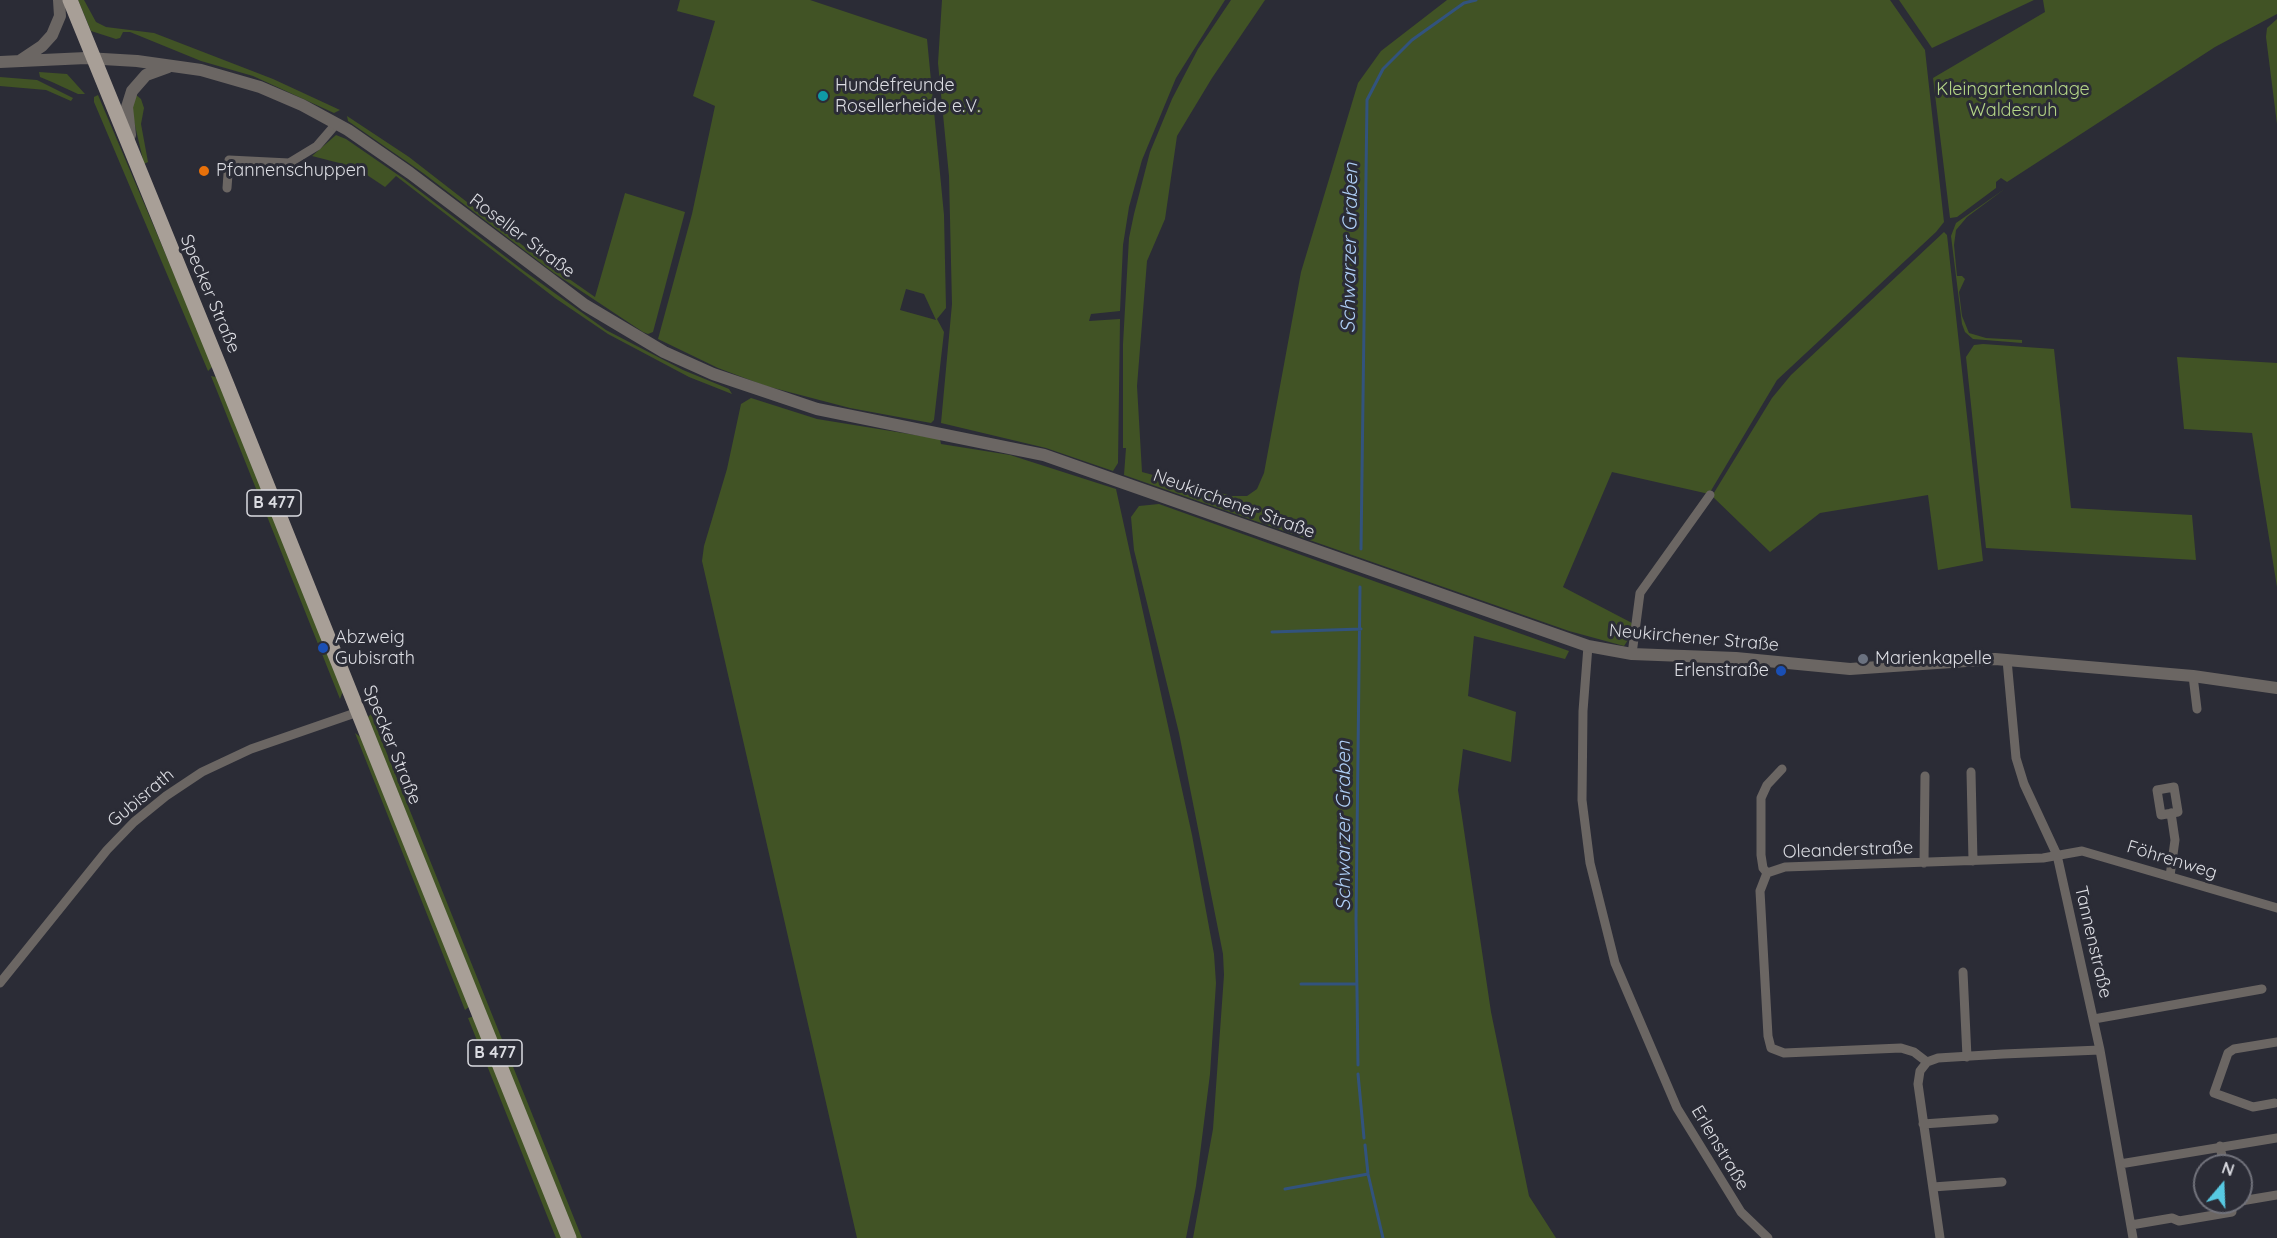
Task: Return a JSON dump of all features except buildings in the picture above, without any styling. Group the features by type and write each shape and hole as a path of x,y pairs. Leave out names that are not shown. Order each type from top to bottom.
{"main road":[{"name":"Specker Straße","path":"70,0 569,1238"}],"street":[{"path":"20,61 42,46 52,35 60,16 59,0"},
{"name":"Roseller Straße","path":"0,62 93,58 175,66 221,75 260,87 336,123 392,160 585,305 679,359 743,386 807,406 1030,452"},
{"path":"136,166 127,118 129,97 135,85 146,75 175,66"},
{"path":"227,188 229,160 289,163 317,146 336,123"},
{"name":"Neukirchener Straße","path":"1030,452 1588,646 1632,654 1736,658 1850,669 1974,659 2007,660 2193,676 2277,688"},
{"path":"1632,654 1640,593 1710,495"},
{"name":"Erlenstraße","path":"1588,646 1583,711 1582,800 1593,874 1615,963 1677,1108 1741,1212 1768,1238"},
{"name":"Tannenstraße","path":"2007,660 2009,709 2017,764 2057,855 2094,1019 2133,1238"},
{"path":"2193,676 2197,709"},
{"name":"Gubisrath","path":"0,983 107,850 134,822 165,796 191,779 240,753 358,712"},
{"path":"1782,769 1767,785 1761,798 1761,855 1763,868 1770,872 1761,891 1768,1036 1772,1047 1784,1053 1901,1048 1914,1052 1927,1062 1967,1057 2100,1050"},
{"path":"1971,772 1973,861"},
{"name":"Oleanderstraße","path":"1924,863 1925,776"},
{"path":"2170,876 2175,840 2171,813"},
{"name":"Föhrenweg","path":"2057,855 2086,851 2277,908"},
{"name":"Oleanderstraße","path":"1770,872 1785,867 1973,861 2057,855"},
{"path":"1963,972 1967,1057"},
{"path":"2094,1019 2262,990"},
{"path":"2275,1103 2253,1107 2214,1093 2228,1053 2234,1049 2277,1042"},
{"path":"1927,1062 1918,1077 1940,1238"},
{"path":"1923,1124 1994,1119"},
{"path":"2120,1164 2277,1138"},
{"path":"2220,1146 2222,1154"},
{"path":"1933,1187 2002,1182"},
{"path":"2253,1198 2277,1195"},
{"path":"2131,1225 2172,1218 2179,1221 2220,1214"}],"green space":[{"path":"78,0 84,0 96,22 106,27 154,33 273,79 340,110 334,113 253,76 201,61 130,32 123,32 120,38 116,39 91,31"},
{"path":"680,0 810,0 927,39 944,215 946,308 937,319 944,332 934,420 931,423 850,408 766,386 718,368 658,339 692,214 715,106 693,96 715,21 677,11","holes":["906,289 924,294 936,320 900,310"]},
{"path":"942,0 1225,0 1176,78 1142,160 1129,207 1123,245 1120,311 1091,314 1089,321 1120,319 1118,463 1113,471 1046,448 941,423 952,304 949,176 938,63"},
{"path":"1231,0 1265,0 1212,78 1177,136 1165,219 1147,261 1137,386 1142,472 1232,496 1247,496 1257,489 1264,473 1301,272 1358,83 1381,51 1447,0 1890,0 1925,50 1944,222 1777,380 1709,494 1612,472 1563,587 1632,623 1630,637 1624,646 1569,631 1124,475 1126,448 1123,448 1123,344 1129,238 1134,214 1150,152 1172,99 1198,49"},
{"path":"1899,0 2034,0 1932,48"},
{"name":"Kleingartenanlage Waldesruh","path":"2043,0 2277,0 2277,14 2215,47 2007,182 2001,178 1996,182 1996,188 1957,217 1950,218 1933,78 2045,12"},
{"path":"2277,19 2277,124 2266,37 2267,28"},
{"path":"39,72 67,74 85,94 78,94 40,77"},
{"path":"0,77 37,80 73,98 71,101 46,90 0,86"},
{"path":"135,94 141,99 144,108 141,124 148,162 144,164 133,117 132,106"},
{"path":"98,95 213,366 208,371 94,102 94,97"},
{"path":"347,116 409,157 539,258 595,297 625,193 685,212 653,332 648,334 643,332 554,273 423,173 348,121"},
{"path":"336,135 346,139 404,179 524,271 606,330 683,370 729,389 732,394 689,377 608,334 555,298 396,176 385,187 355,167 312,156"},
{"path":"2006,188 1967,217 1956,230 1954,245 1957,276 1965,279 1959,292 1962,316 1969,333 1986,338 2022,340 2022,343 1973,339 1965,332 1962,324 1951,236 1956,223"},
{"path":"1944,232 1947,235 1983,561 1938,570 1928,495 1820,513 1770,552 1712,496 1772,398 1791,375"},
{"path":"1974,345 2054,349 2071,508 2192,515 2196,560 1986,548 1966,357"},
{"path":"2177,357 2277,363 2277,587 2252,433 2184,429"},
{"path":"211,376 220,378 343,691 340,699"},
{"path":"751,398 817,419 940,439 941,444 1010,455 1116,489 1192,835 1214,954 1216,983 1210,1074 1196,1186 1186,1238 857,1238 702,561 704,546 727,469 741,404"},
{"path":"1159,504 1569,651 1565,659 1474,636 1468,696 1516,712 1511,762 1463,749 1458,790 1491,1012 1529,1196 1556,1238 1193,1238 1213,1129 1224,975 1223,954 1179,733 1134,550 1131,517 1139,506"},
{"path":"371,714 582,1238 574,1238 366,719"},
{"path":"355,733 363,739 470,1006 465,1010"},
{"path":"475,1016 564,1238 556,1238 468,1018"}],"waterway":[{"name":"Schwarzer Graben","path":"1361,549 1367,100 1383,69 1412,40 1464,3 1476,0"},
{"name":"Schwarzer Graben","path":"1358,1065 1356,920 1360,587"},
{"path":"1272,632 1361,629"},
{"path":"1301,984 1356,984"},
{"name":"Schwarzer Graben","path":"1358,1074 1364,1138"},
{"name":"Schwarzer Graben","path":"1365,1145 1368,1174 1383,1238"},
{"path":"1285,1189 1368,1174"}],"place":[{"name":"Hundefreunde Rosellerheide e.V.","path":"823,96"},
{"name":"Pfannenschuppen","path":"204,171"},
{"name":"Abzweig Gubisrath","path":"323,648"},
{"name":"Marienkapelle","path":"1863,659"},
{"name":"Erlenstraße","path":"1781,671"}]}
